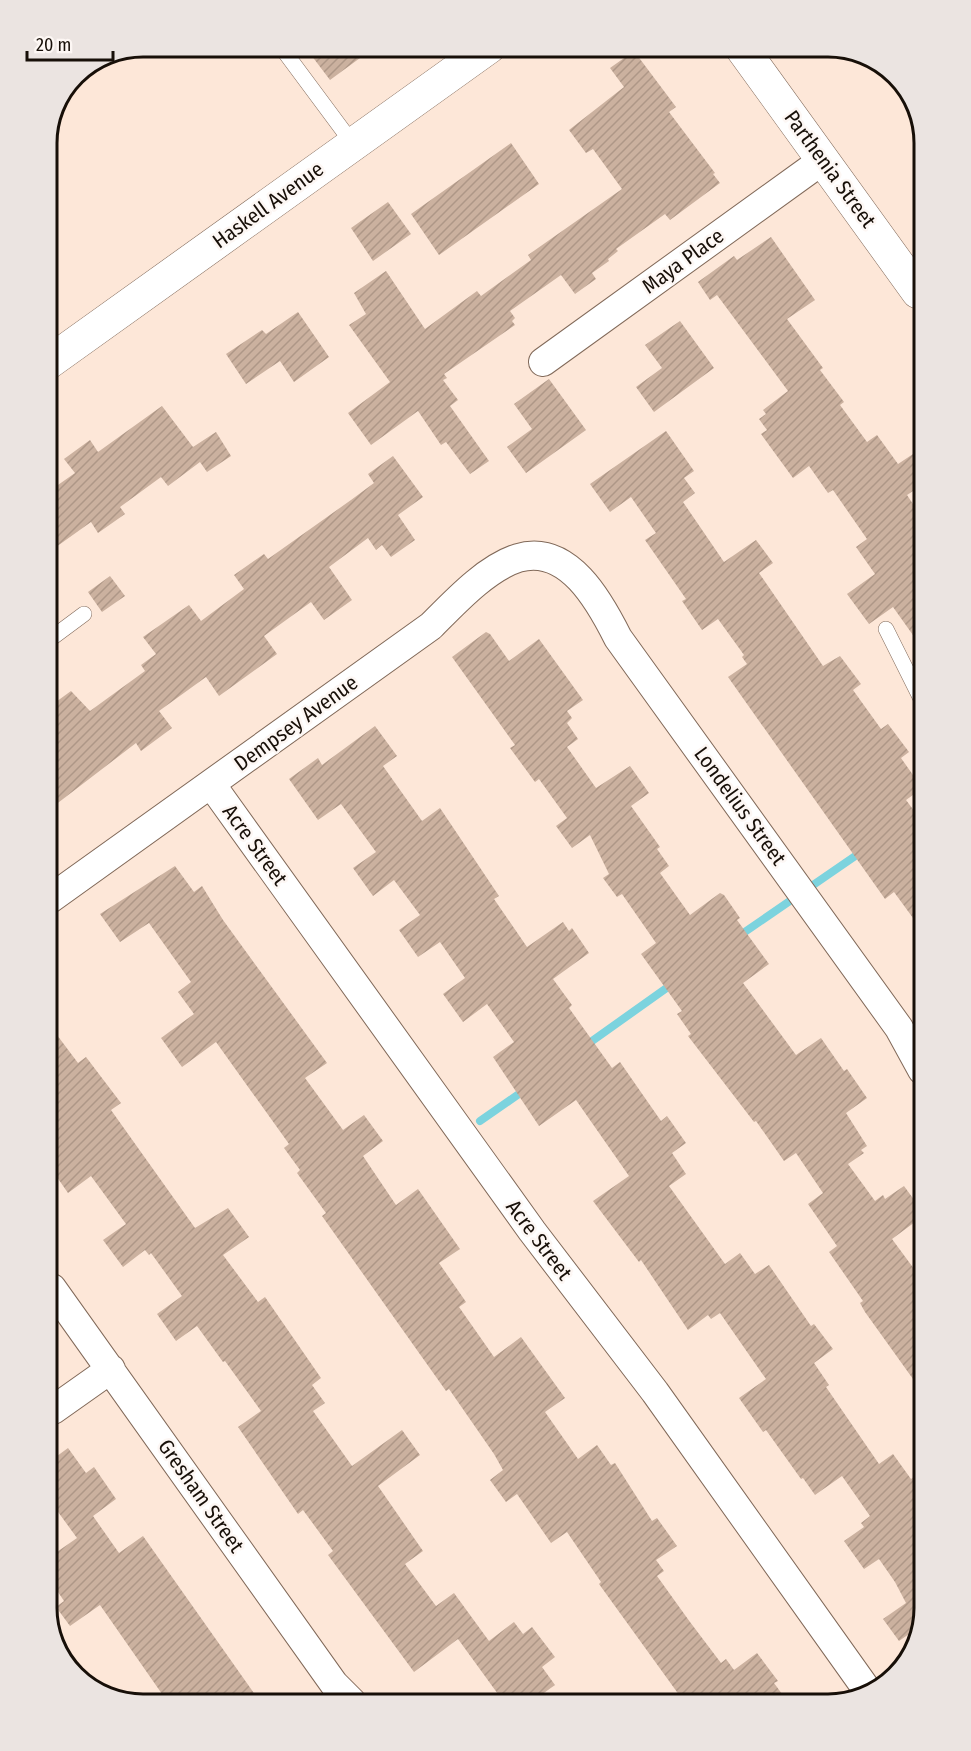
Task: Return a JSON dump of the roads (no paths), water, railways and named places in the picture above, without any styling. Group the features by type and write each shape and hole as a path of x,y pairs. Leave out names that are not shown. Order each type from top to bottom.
{"main road":[{"name":"Haskell Avenue","path":"57,357 473,57"},
{"name":"Parthenia Street","path":"748,57 914,286"}],"street":[{"name":"Maya Place","path":"543,362 823,160"},
{"name":"Dempsey Avenue","path":"57,894 430,626 485,577 518,558 543,558"},
{"name":"Londelius Street","path":"543,558 567,568 588,585 618,638 899,1028 914,1055"},
{"name":"Acre Street","path":"212,784 532,1232 655,1392 864,1686"},
{"name":"Gresham Street","path":"57,1295 334,1684 344,1694"},
{"path":"57,1407 111,1369"}],"lane":[{"path":"289,57 353,144"},
{"path":"57,634 84,614"},
{"path":"886,629 914,685"}],"waterway":[{"path":"908,817 914,813"},
{"path":"736,938 864,850"},
{"path":"585,1046 675,982"},
{"path":"480,1121 526,1089"}]}
